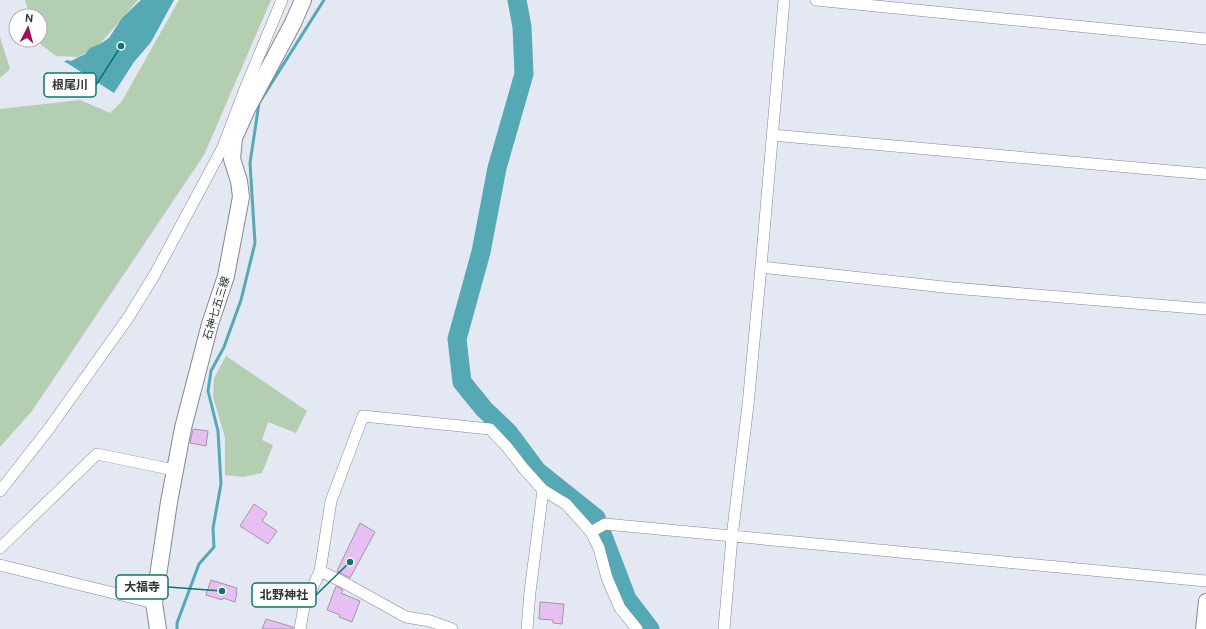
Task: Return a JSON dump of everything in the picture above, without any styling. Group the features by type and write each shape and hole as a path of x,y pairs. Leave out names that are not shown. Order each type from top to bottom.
{"main road":[{"name":"石神七五三線","path":"158,629 154,603 174,470 183,428 210,324 226,276 241,197 232,159 234,138 246,109 293,23 303,0"}],"street":[{"path":"0,491 48,430 128,318 155,274 223,146 282,0"},
{"path":"724,629 732,537 748,405 784,0"},
{"path":"816,0 1206,39"},
{"path":"772,135 1206,174"},
{"path":"761,267 953,288 1206,309"},
{"path":"300,629 304,607 320,571 331,501 363,416 490,429 543,490 566,504 593,531 607,578 620,608 637,629"},
{"path":"0,548 97,454 174,470"},
{"path":"527,629 530,592 543,490"},
{"path":"593,531 605,524 1206,581"},
{"path":"0,565 154,603"},
{"path":"320,571 406,617 430,621 452,629"},
{"path":"1203,629 1206,601"}],"green space":[{"path":"25,0 138,0 100,44 78,57 56,56 46,48 48,48 48,8 28,8"},
{"path":"179,0 271,0 204,155 32,411 0,447 0,109 80,100 110,113 122,101"},
{"path":"0,37 10,69 0,78"},
{"path":"226,356 307,411 296,433 268,422 262,440 273,445 262,473 243,477 225,475 225,437 213,397 214,378"}],"water":[{"path":"141,0 174,0 151,42 134,62 114,93 64,62 67,60 71,61 85,54 90,48 109,38 122,18"}],"building":[{"path":"193,429 208,431 206,446 190,443"},
{"path":"254,504 267,513 262,521 277,531 268,544 240,526"},
{"path":"360,523 375,532 350,578 337,571"},
{"path":"211,580 237,588 235,602 206,595"},
{"path":"336,586 343,590 341,593 360,601 352,622 327,610"},
{"path":"540,602 564,604 562,624 553,623 553,620 539,619"},
{"path":"266,619 293,627 293,629 262,629"}],"waterway":[{"path":"177,629 177,623 199,564 214,547 213,528 221,484 218,431 208,391 211,371 224,347 241,300 255,243 250,163 259,103 324,0"},
{"path":"517,0 522,27 524,74 497,168 481,252 457,339 462,382 484,409 508,432 537,471 596,518 627,599 650,629"}],"place":[{"name":"根尾川","path":"121,46"},
{"name":"北野神社","path":"350,562"},
{"name":"大福寺","path":"222,591"}]}
